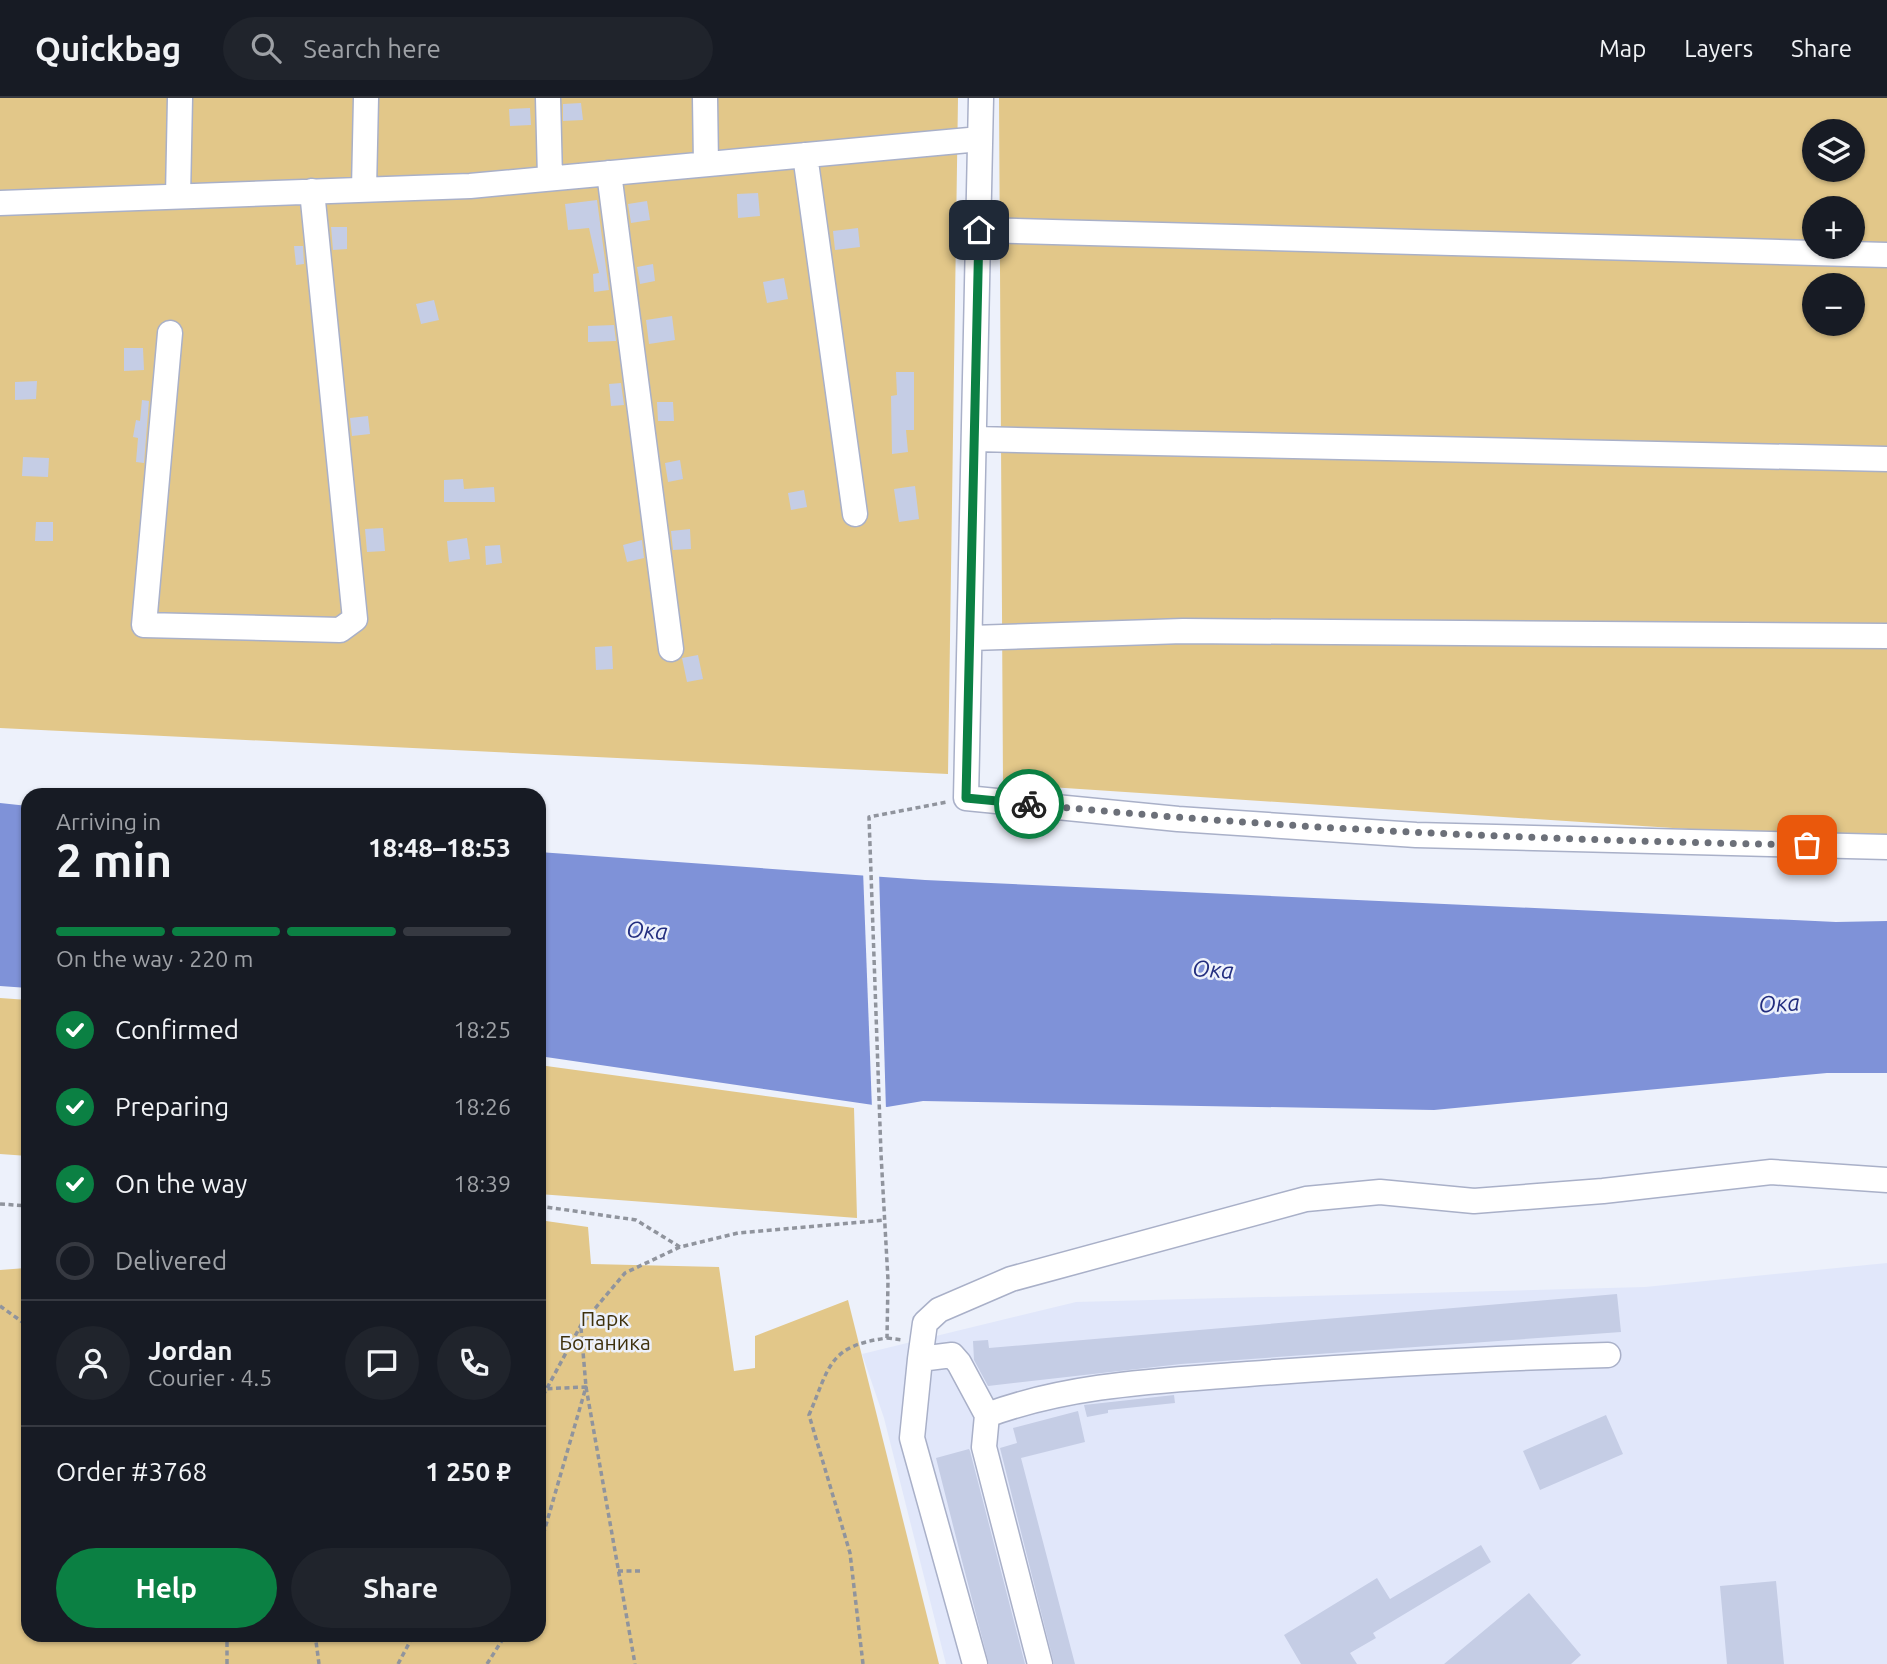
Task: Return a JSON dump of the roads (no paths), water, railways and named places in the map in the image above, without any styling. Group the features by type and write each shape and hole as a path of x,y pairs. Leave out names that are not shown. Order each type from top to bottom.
{"street":[{"path":"178,197 180,98"},
{"path":"364,190 366,98"},
{"path":"548,98 550,178"},
{"path":"705,98 706,164"},
{"path":"981,98 966,798 1178,819 1416,835 1887,847"},
{"path":"0,203 470,186 980,139"},
{"path":"805,155 855,514"},
{"path":"609,173 671,649"},
{"path":"170,333 144,625 341,630 355,619 312,191"},
{"path":"979,230 1887,255"},
{"path":"975,439 1887,459"},
{"path":"971,638 1183,631 1887,636"},
{"path":"975,1664 912,1438 925,1323 939,1310 1011,1279 1306,1199 1380,1192 1474,1201 1603,1191 1771,1172 1887,1180"},
{"path":"920,1359 951,1355 959,1363 987,1415 984,1447 1040,1664"},
{"path":"987,1415 1010,1407 1105,1386 1437,1360 1608,1355"}],"water":[{"path":"0,803 21,805 21,988 0,986"},
{"name":"Ока","path":"546,853 925,880 1836,922 1887,921 1887,1073 1827,1073 1434,1110 923,1101 887,1107 546,1057"}],"park label":[{"name":"Парк Ботаника","path":"605,1330"}]}
